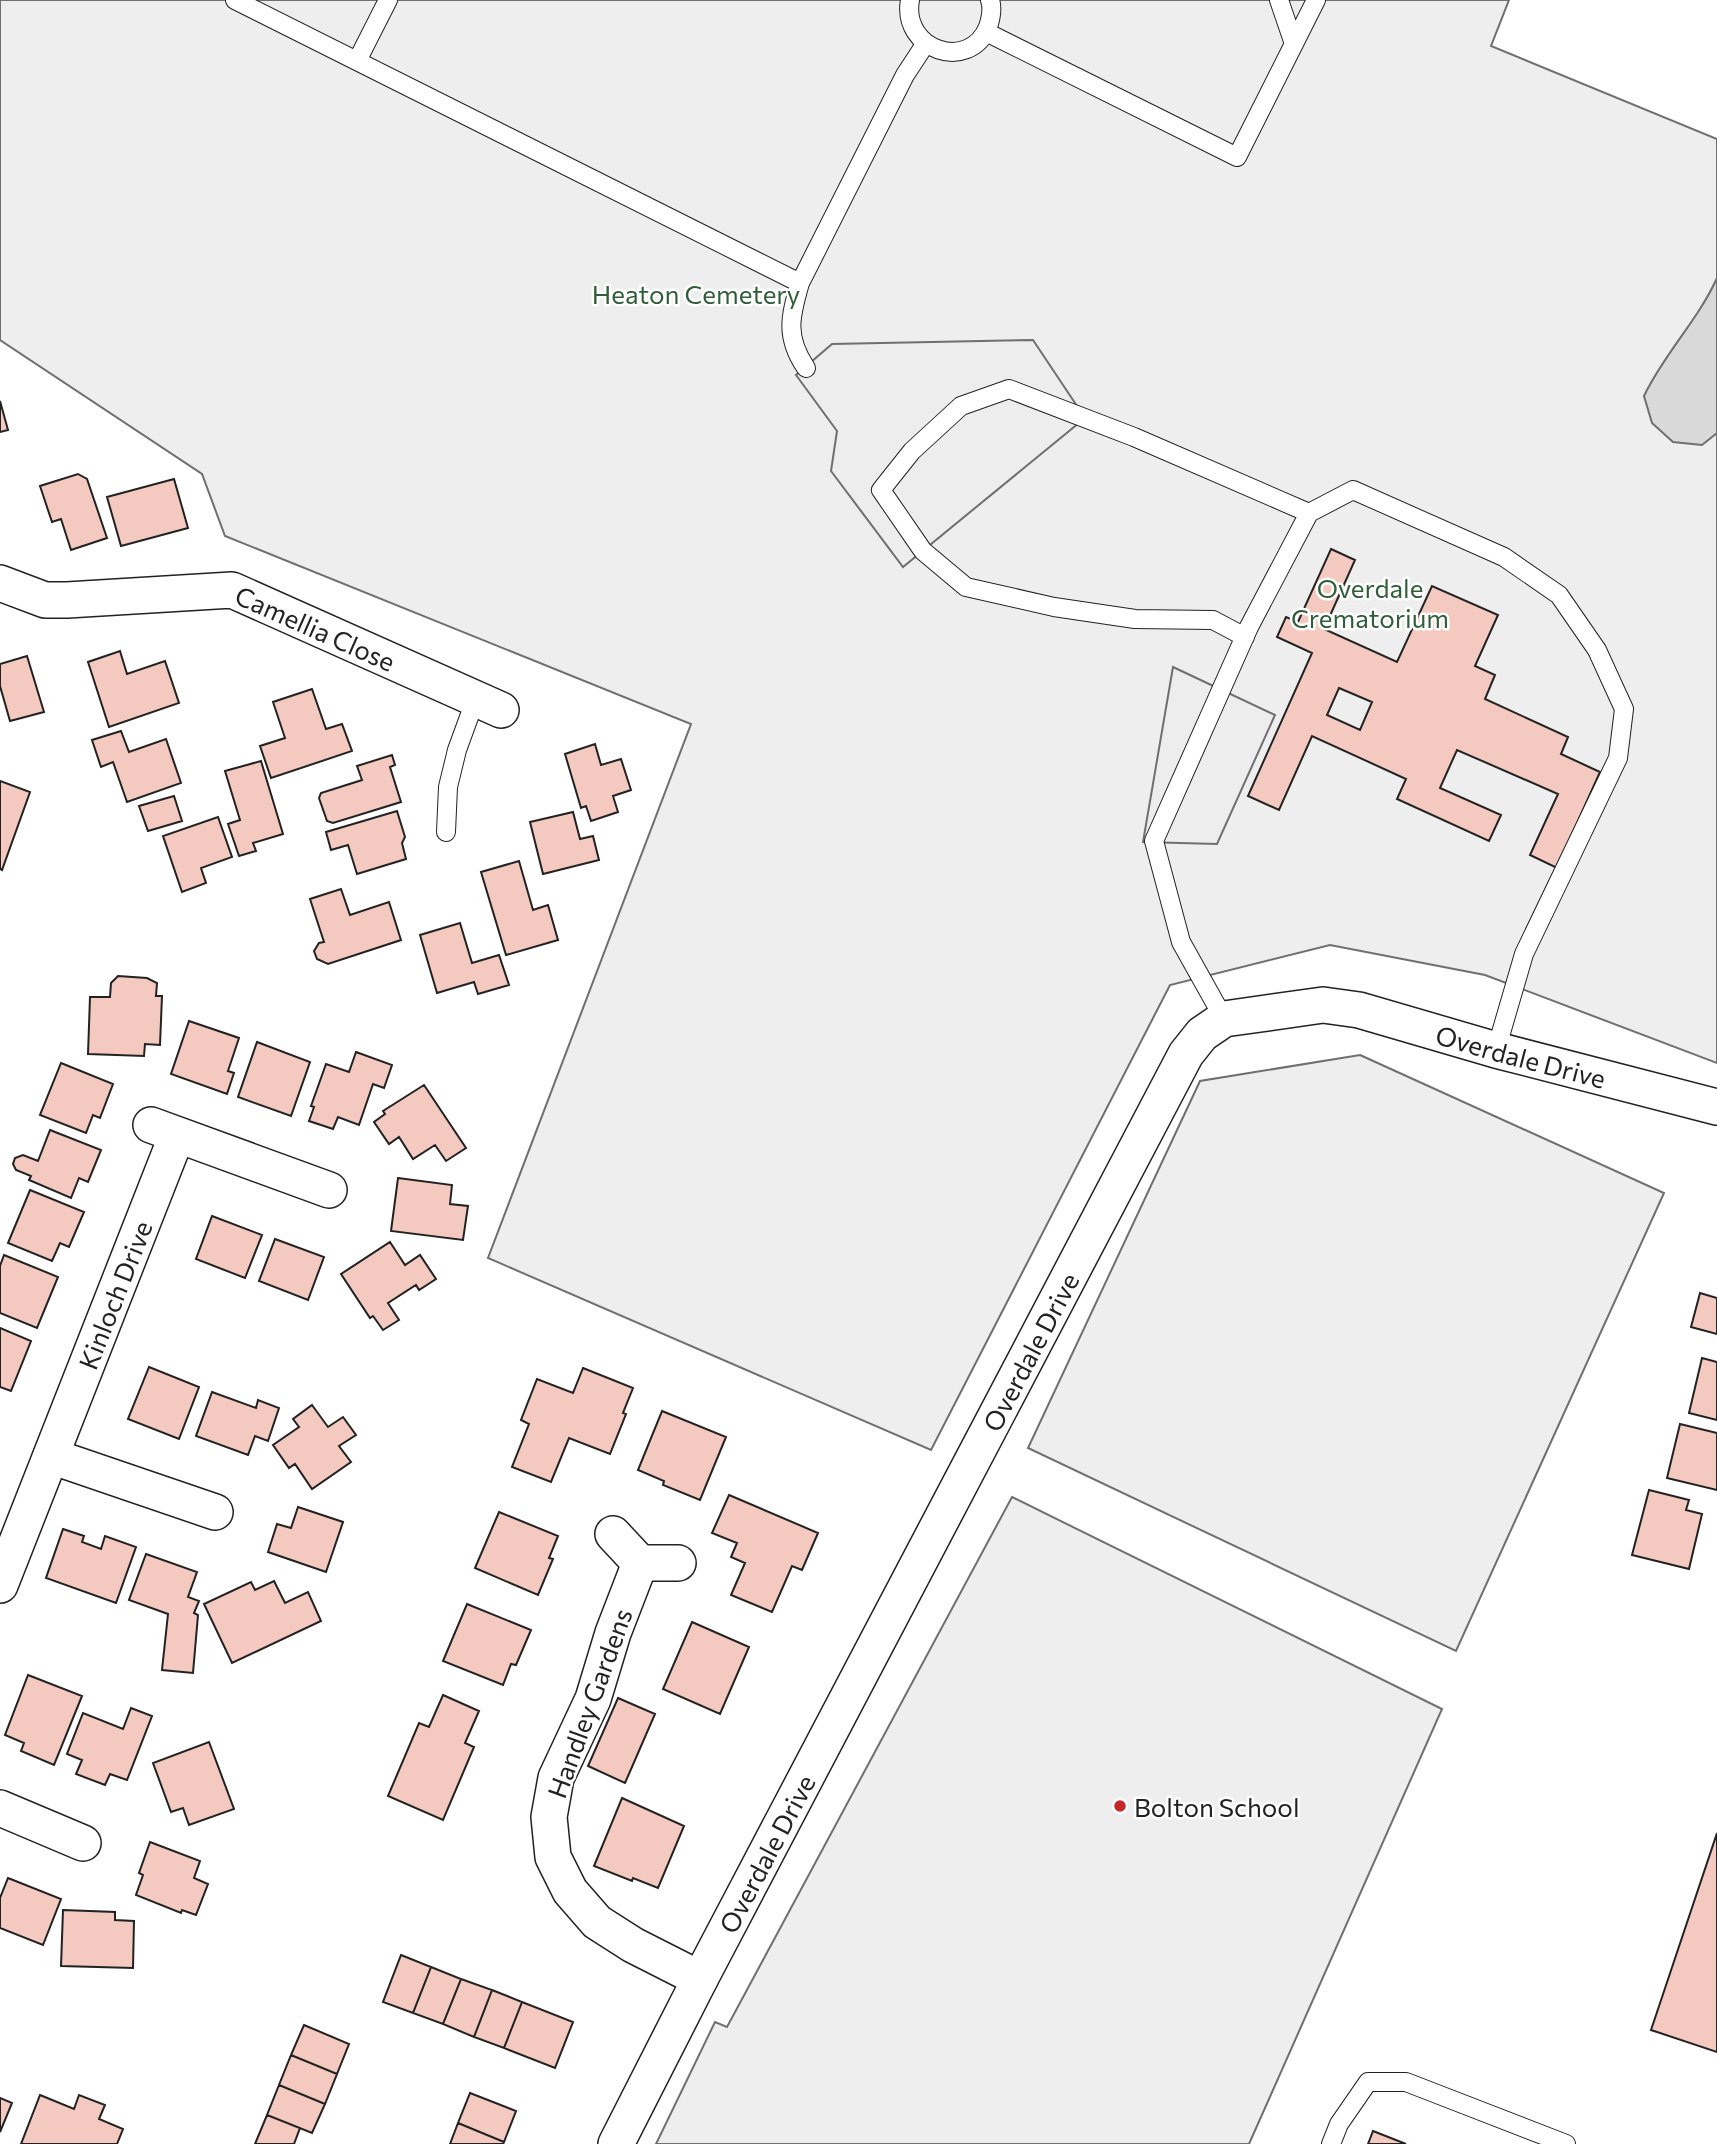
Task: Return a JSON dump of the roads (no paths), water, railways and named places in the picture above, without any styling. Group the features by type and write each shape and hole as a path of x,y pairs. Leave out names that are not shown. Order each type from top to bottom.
{"street":[{"name":"Camellia Close","path":"0,583 45,600 232,590 489,704"},
{"name":"Overdale Drive","path":"616,2144 1186,1054 1202,1034 1224,1019 1322,1005 1359,1010 1496,1050 1717,1107"},
{"name":"Kinloch Drive","path":"0,1585 51,1456 164,1130 329,1190"},
{"path":"51,1456 215,1512"},
{"path":"613,1534 640,1563 678,1563"},
{"name":"Handley Gardens","path":"640,1563 613,1633 593,1699 555,1778 549,1817 553,1857 570,1891 597,1922 633,1945 700,1979"},
{"path":"0,1808 83,1843"}],"lane":[{"path":"236,0 800,283"},
{"path":"357,61 388,0"},
{"path":"911,0 909,10 912,28 926,43 940,51 954,52 969,47 986,32 991,20 990,0"},
{"path":"1279,0 1294,44"},
{"path":"986,32 1237,157 1316,0"},
{"path":"806,368 794,351 791,332 792,311 800,283 905,75 926,43"},
{"path":"1245,637 1213,620 1135,619 1054,607 966,587 923,551 881,490 912,452 961,406 1009,389 1157,447 1309,513"},
{"path":"1224,1019 1181,942 1154,841 1245,637 1309,513 1353,490 1504,557 1559,595 1597,650 1624,709 1618,758 1524,954 1496,1050"},
{"path":"446,832 448,787 457,750 489,704"},
{"path":"1331,2144 1339,2124 1368,2082 1406,2082 1566,2144"}],"place":[{"name":"Bolton School","path":"1120,1806"}],"park label":[{"name":"Heaton Cemetery","path":"696,293"},
{"name":"Overdale Crematorium","path":"1370,602"}]}
